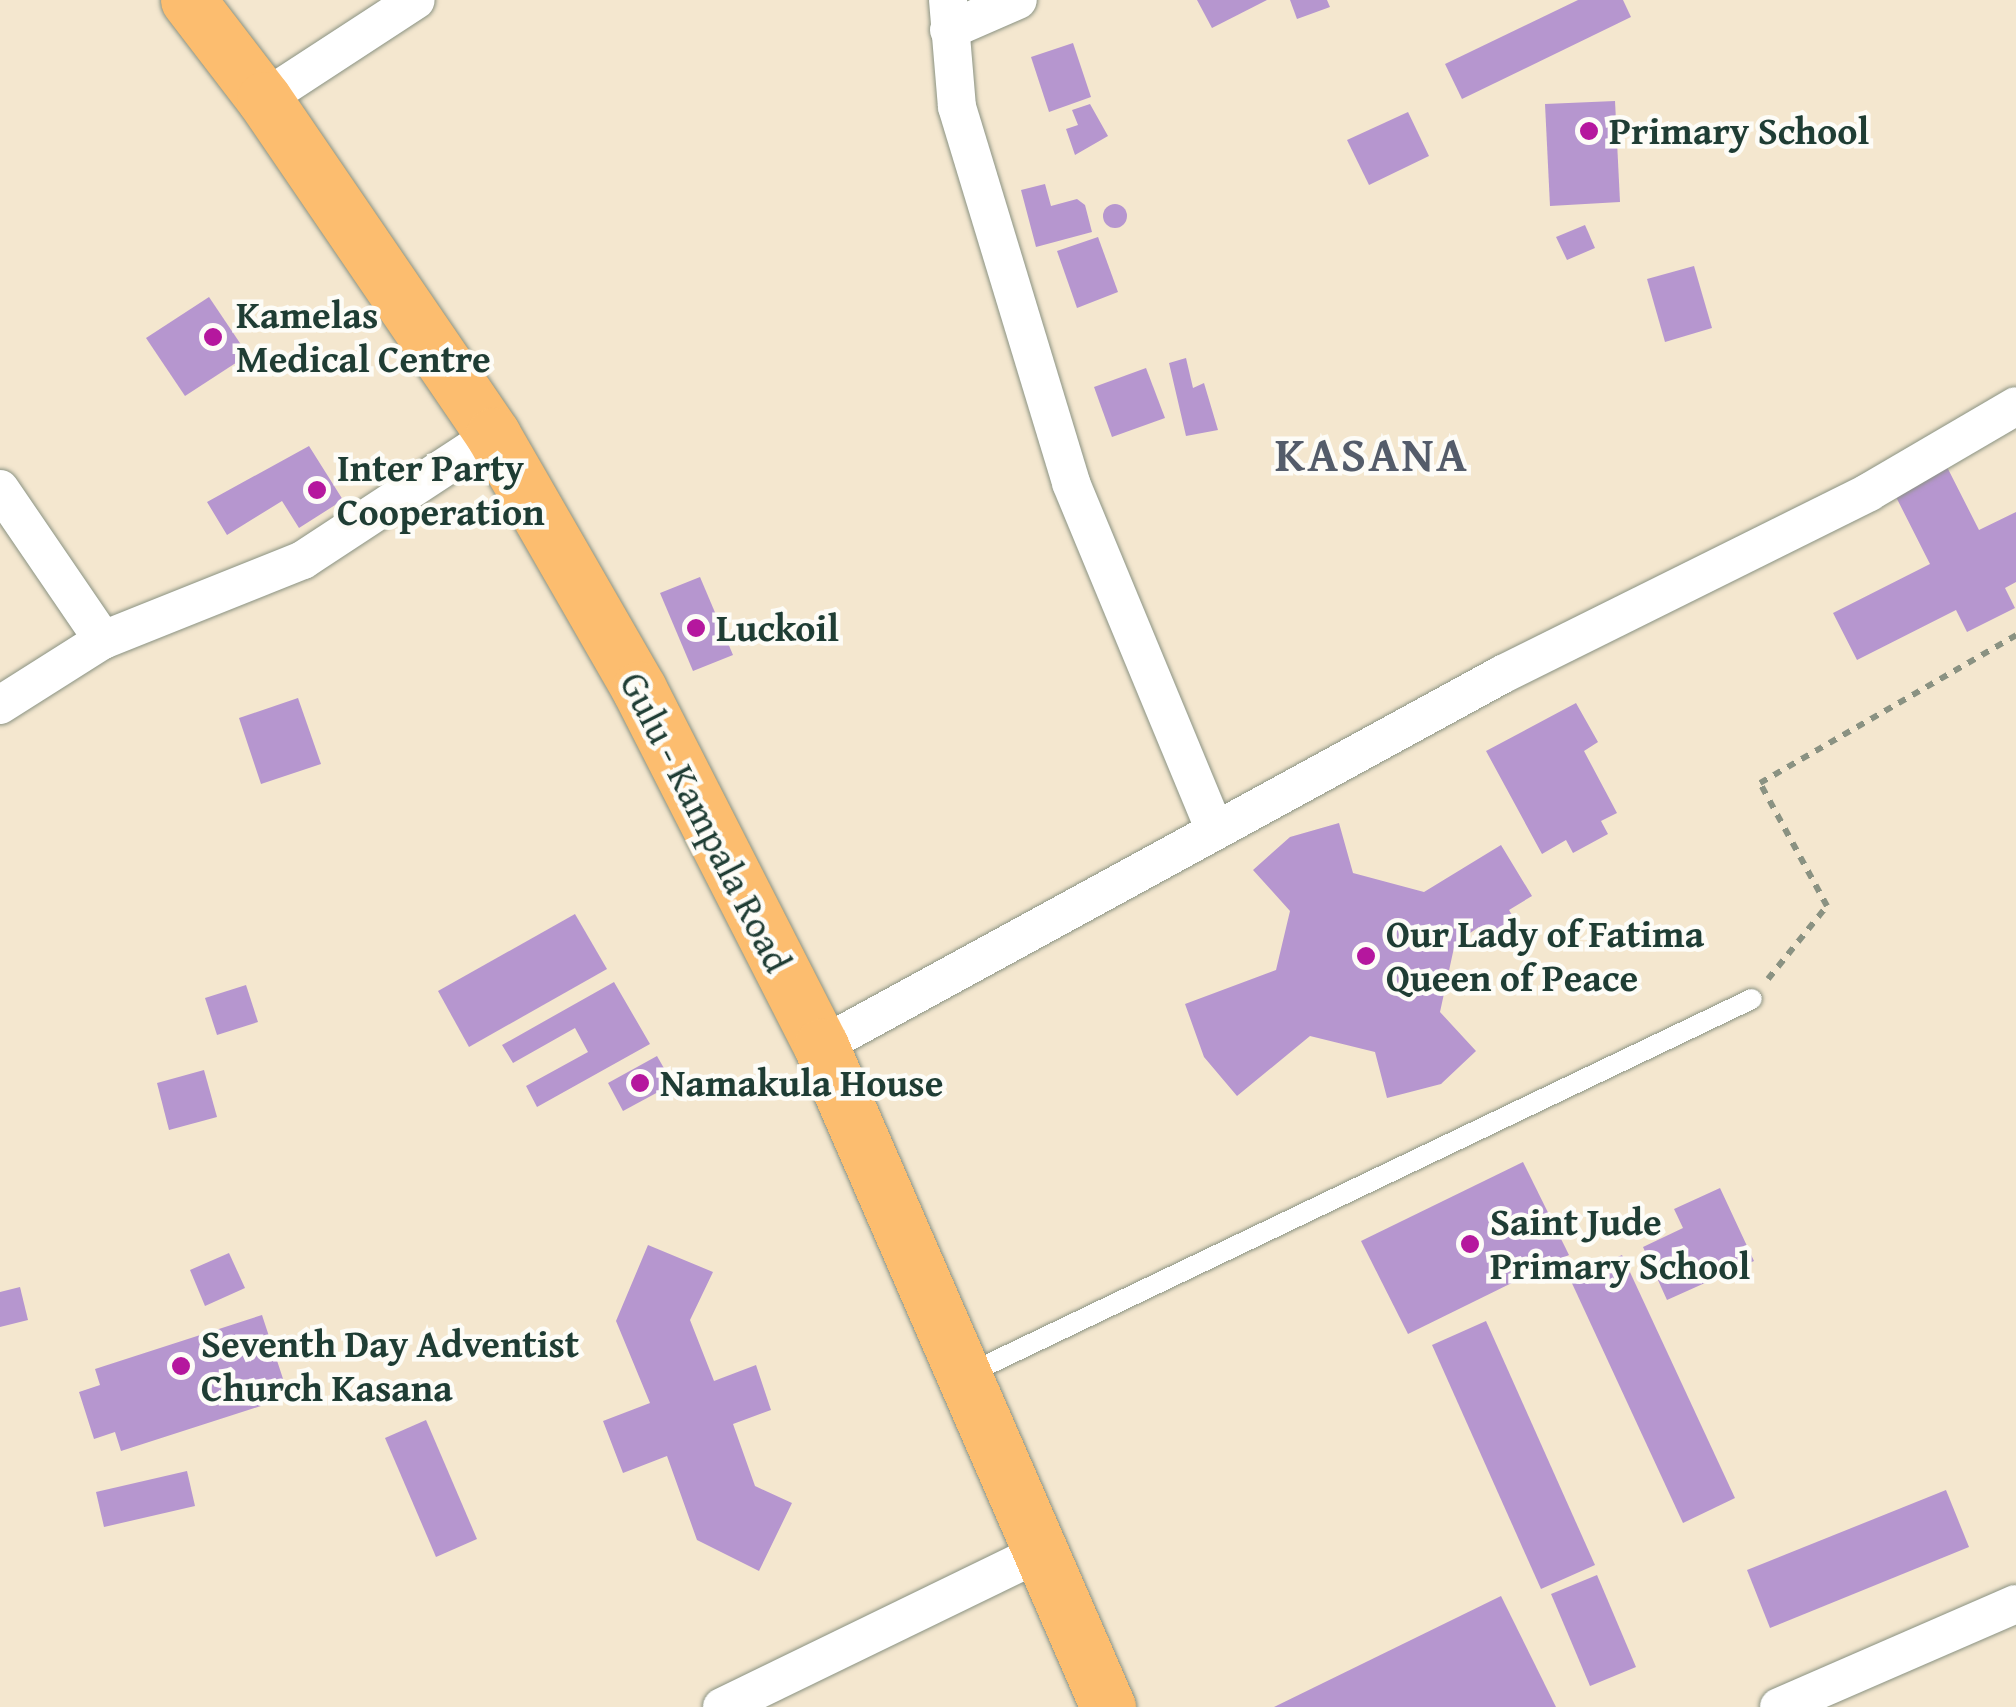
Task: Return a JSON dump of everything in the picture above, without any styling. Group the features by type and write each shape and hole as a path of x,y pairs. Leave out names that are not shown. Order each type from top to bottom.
{"main road":[{"name":"Gulu - Kampala Road","path":"188,0 264,99 493,435 639,689 821,1046 1108,1707"}],"street":[{"path":"264,99 416,0"},
{"path":"1018,0 949,15 957,107 976,182 1072,483 1214,829"},
{"path":"821,1046 991,958 1214,829 1503,674 1869,492 2016,406"},
{"path":"0,706 102,640 303,560 493,435"},
{"path":"0,488 102,640"},
{"path":"722,1707 899,1627 1041,1552"},
{"path":"1779,1707 2016,1604"}],"lane":[{"path":"964,1376 1752,998"}],"path":[{"path":"1752,998 1827,906 1760,783 2016,635"}],"building":[{"path":"1197,0 1267,0 1212,28"},
{"path":"1290,0 1327,0 1330,7 1297,19"},
{"path":"1578,0 1623,0 1631,17 1462,99 1445,64"},
{"path":"1073,43 1091,97 1049,112 1031,57"},
{"path":"1615,101 1620,202 1550,206 1545,104"},
{"path":"1090,104 1108,136 1075,155 1066,129 1078,125 1072,110"},
{"path":"1408,112 1429,156 1369,185 1347,140"},
{"path":"1045,184 1051,206 1077,199 1085,205 1092,232 1036,247 1021,190"},
{"path":"1115,204 1124,207 1124,225 1115,228 1106,225 1103,216 1106,207"},
{"path":"1585,225 1595,248 1567,260 1556,237"},
{"path":"1098,237 1118,292 1077,308 1057,251"},
{"path":"1694,266 1712,328 1665,342 1647,279"},
{"path":"209,297 248,355 185,396 146,338"},
{"path":"1186,358 1193,388 1204,383 1218,430 1186,436 1169,363"},
{"path":"1146,368 1165,418 1112,437 1094,387"},
{"path":"309,446 343,500 299,528 282,501 227,535 207,502"},
{"path":"1946,465 1979,530 2016,512 2016,582 2005,588 2015,608 1967,632 1956,610 1857,660 1833,613 1930,564 1893,491"},
{"path":"700,577 733,655 693,671 660,593"},
{"path":"298,698 321,764 261,784 239,718"},
{"path":"1576,703 1598,742 1584,751 1617,813 1601,821 1608,834 1573,853 1566,840 1542,854 1486,751"},
{"name":"Our Lady of Fatima Queen of Peace","path":"1339,823 1353,873 1424,892 1501,845 1532,896 1509,910 1517,924 1489,942 1479,927 1455,943 1440,1012 1476,1051 1441,1084 1387,1098 1375,1052 1310,1036 1237,1096 1204,1057 1185,1004 1276,970 1290,911 1253,870 1290,837"},
{"path":"575,914 607,969 469,1047 438,991"},
{"path":"614,982 650,1044 537,1107 526,1086 588,1052 575,1028 513,1063 502,1045"},
{"path":"246,985 258,1022 217,1035 205,998"},
{"name":"Namakula House","path":"657,1056 673,1084 623,1111 608,1083"},
{"path":"204,1070 217,1117 169,1130 157,1083"},
{"path":"1523,1162 1569,1255 1408,1334 1361,1241"},
{"path":"1720,1188 1754,1261 1667,1300 1643,1247 1683,1228 1674,1209"},
{"path":"648,1245 713,1272 690,1320 714,1381 756,1365 771,1410 733,1424 755,1486 792,1503 759,1571 697,1540 667,1456 623,1473 603,1421 650,1403 616,1321"},
{"path":"229,1253 245,1288 205,1306 190,1270"},
{"path":"1622,1255 1735,1498 1683,1523 1570,1279"},
{"path":"20,1287 28,1320 0,1327 0,1292"},
{"path":"262,1315 289,1397 121,1451 115,1432 94,1439 79,1392 100,1385 95,1369"},
{"path":"1486,1321 1595,1565 1541,1589 1432,1345"},
{"path":"426,1420 477,1539 436,1557 385,1438"},
{"path":"187,1471 195,1506 104,1527 96,1492"},
{"path":"1946,1490 1969,1547 1770,1628 1747,1570"},
{"path":"1597,1575 1636,1667 1590,1686 1551,1594"},
{"path":"1501,1596 1556,1707 1274,1707"}],"place":[{"name":"Primary School","path":"1589,131"},
{"name":"Kamelas Medical Centre","path":"213,337"},
{"name":"Inter Party Cooperation","path":"317,490"},
{"name":"Luckoil","path":"696,628"},
{"name":"Our Lady of Fatima Queen of Peace","path":"1366,956"},
{"name":"Namakula House","path":"640,1083"},
{"name":"Saint Jude Primary School","path":"1470,1244"},
{"name":"Seventh Day Adventist Church Kasana","path":"181,1366"}],"district":[{"name":"KASANA","path":"1372,454"}]}
